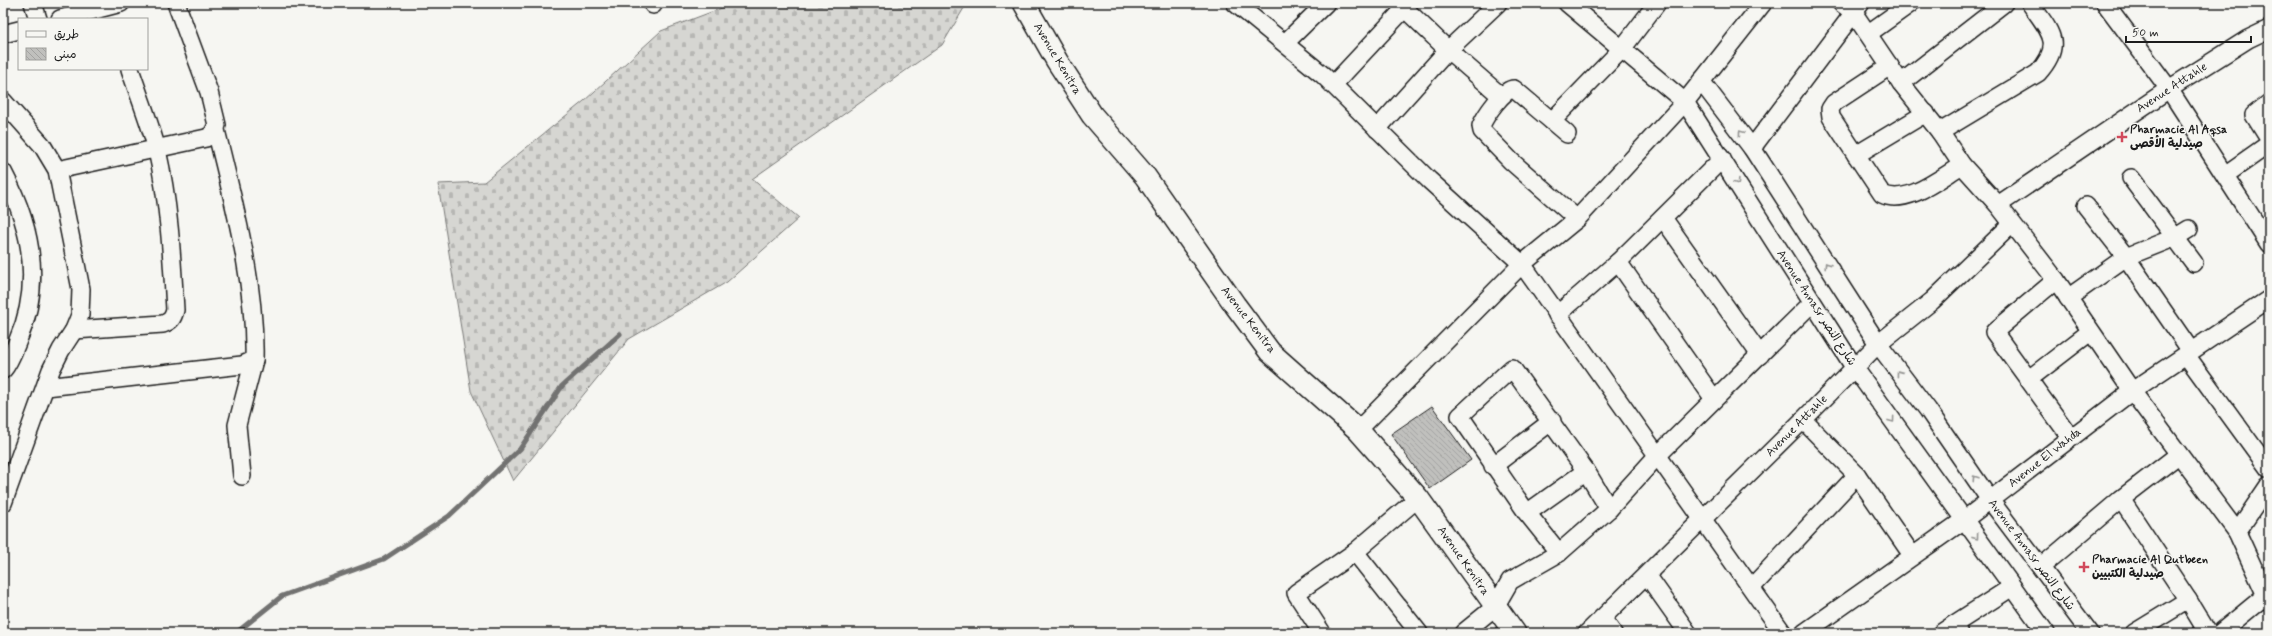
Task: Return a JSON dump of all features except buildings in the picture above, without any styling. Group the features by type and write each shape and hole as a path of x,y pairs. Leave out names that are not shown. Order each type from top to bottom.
{"street":[{"path":"33,3 38,18"},
{"path":"176,3 208,92 217,125 216,130 237,217 255,335 254,360 237,425 242,476"},
{"name":"Avenue Kenitra","path":"1024,3 1057,61 1092,115 1145,176 1235,305 1270,352 1358,430 1418,498 1515,633"},
{"path":"1235,3 1285,43 1333,85 1429,180 1522,264 1557,315 1658,454 1783,633"},
{"path":"1285,43 1326,3"},
{"path":"1377,129 1448,50 1498,3"},
{"name":"Avenue Annasr شارع النصر","path":"1567,3 1685,102 1854,367 2046,633"},
{"path":"1552,120 1622,49 1657,3"},
{"path":"1358,430 1522,264 1577,219 1685,102 1764,3"},
{"path":"1869,33 1911,3"},
{"path":"1901,83 2004,3"},
{"path":"1940,132 2038,73 2049,61 2054,49 2052,36 2030,3"},
{"path":"2105,3 2169,89 2269,244"},
{"path":"1333,85 1401,6 1448,50 1501,96"},
{"path":"1752,148 1852,6 1901,83 1926,113 1962,165 1998,205 2056,280 2132,392 2236,532 2268,596 2220,633"},
{"path":"65,18 113,8"},
{"name":"Avenue Attahle","path":"1998,205 2169,89 2269,29"},
{"path":"3,34 18,30"},
{"path":"1890,66 1834,103 1830,109 1831,117 1882,194 1890,197 1907,197 1962,165"},
{"path":"74,330 163,324 169,322 173,317 175,310 166,202 157,149 130,70"},
{"name":"Avenue Annasr شارع النصر","path":"1701,81 1752,148 1878,344 1928,410 1990,500 2090,633"},
{"path":"1567,134 1517,90 1509,89 1501,96 1483,121 1481,127 1482,131 1511,161 1577,219"},
{"path":"3,101 42,145 57,170 81,289 80,315 74,330 58,356 3,503"},
{"path":"2269,103 2254,115 2269,140"},
{"path":"1856,155 1926,113"},
{"path":"57,170 206,138 216,130"},
{"path":"2225,175 2269,144"},
{"path":"1557,315 1618,262 1722,159"},
{"path":"3,172 21,209 30,245 33,278 30,306 4,367"},
{"path":"2131,178 2183,233 2194,263"},
{"path":"2086,206 2126,257 2188,353 2269,469"},
{"path":"1663,218 1760,355"},
{"name":"Avenue Attahle","path":"1587,633 1804,420 1854,367 1878,344 1932,301 2012,224"},
{"path":"2068,298 2126,257 2183,233"},
{"path":"1618,262 1714,399"},
{"path":"2056,280 1994,332 2071,438"},
{"name":"Avenue El Wahda","path":"1804,633 1912,555 1964,520 2132,392 2269,299"},
{"path":"1463,633 1495,607 1510,582 1559,553 1609,509 1658,454 1812,303"},
{"path":"2029,379 2090,332"},
{"path":"46,387 242,365 254,360"},
{"path":"1559,553 1527,513 1493,466 1460,416 1512,368 1552,420 1586,470 1609,509"},
{"path":"1493,466 1552,420"},
{"path":"1804,420 1857,475 1912,555"},
{"path":"2041,567 2121,499 2178,455"},
{"path":"1527,513 1586,470"},
{"path":"1752,587 1857,475"},
{"path":"2236,532 2269,485"},
{"path":"1322,633 1296,593 1355,552 1418,498"},
{"path":"2121,499 2208,633"},
{"path":"1355,552 1419,633"},
{"path":"1647,575 1688,633"},
{"path":"1951,630 2012,587"},
{"path":"2134,633 2188,600"},
{"path":"1602,618 1613,633"}],"green space":[{"path":"735,3 967,3 942,45 752,179 799,218 727,282 629,339 513,481 471,391 438,184 484,182 584,101 661,31"}],"waterway":[{"path":"236,633 282,596 384,559 449,516 520,449 562,386 620,334"}],"place":[{"name":"Pharmacie Al Aqsa صيدلية الأقصى","path":"2122,137"},
{"name":"Pharmacie Al Qutbeen صيدلية الكتبيين","path":"2084,567"}]}
